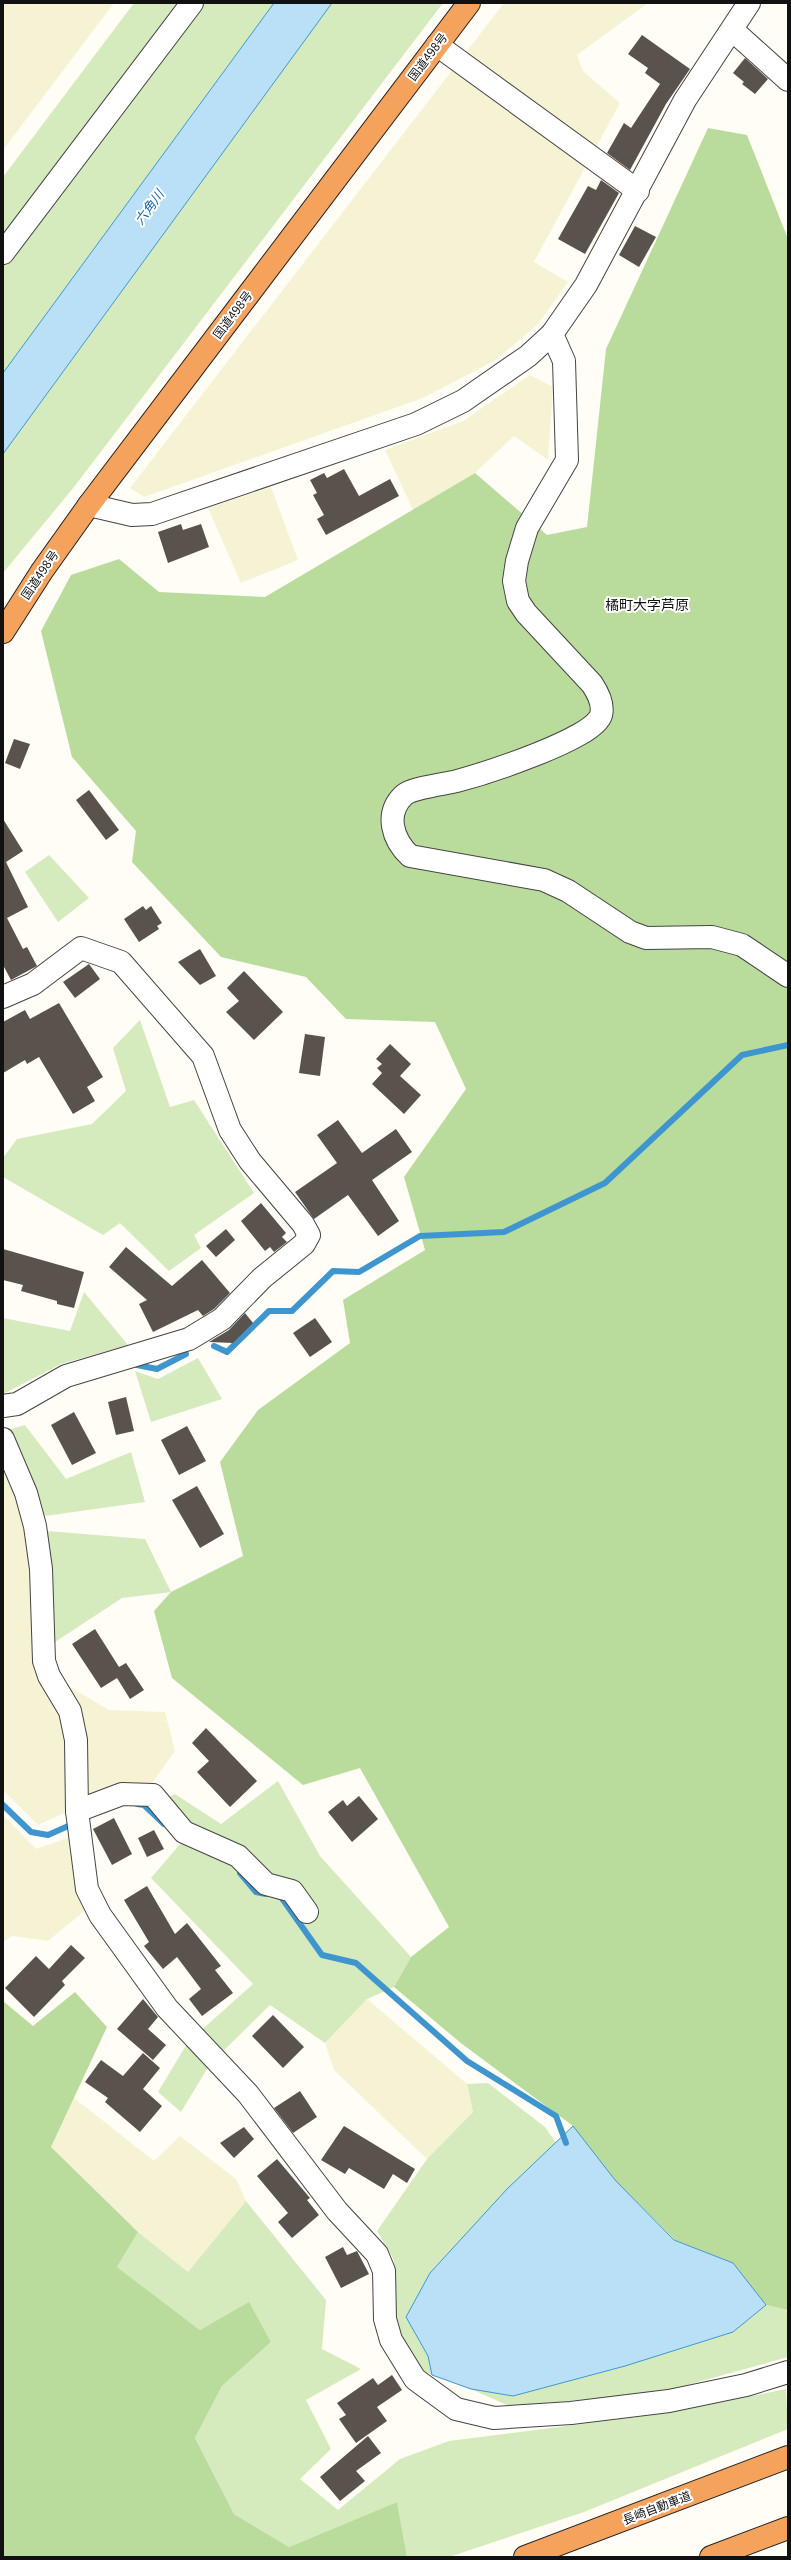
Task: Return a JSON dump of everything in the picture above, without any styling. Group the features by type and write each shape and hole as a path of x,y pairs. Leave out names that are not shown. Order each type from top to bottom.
{"highway":[{"name":"国道498号","path":"3,632 42,571 89,504 469,3"},
{"name":"長崎自動車道","path":"525,2557 788,2457"},
{"path":"711,2557 788,2528"}],"street":[{"path":"3,253 192,3"},
{"path":"89,504 132,515 152,514 416,424 462,401 528,356 552,334 586,285 638,191 685,100 748,3"},
{"path":"729,34 739,36 788,80"},
{"path":"437,45 638,191"},
{"path":"552,334 564,361 567,460 527,528 514,581 518,600 526,613 592,684 600,697 601,715 595,726 570,742 467,778 405,794 395,807 392,831 401,847 410,856 544,880 568,891 630,932 640,936 646,938 712,937 720,939 742,945 788,976"},
{"path":"3,997 33,984 81,948 121,962 203,1056 230,1130 250,1161 303,1224 309,1235 304,1244 262,1278 222,1318 189,1339 66,1376 17,1404 3,1406"},
{"path":"3,1438 26,1493 35,1526 40,1569 44,1661 49,1676 70,1711 76,1740 78,1822 87,1889 100,1915 167,2008 248,2094 337,2212 376,2254 384,2271 385,2319 391,2340 415,2378 456,2409 494,2418 571,2413 669,2401 746,2385 788,2372"},
{"path":"78,1822 122,1794 153,1795 184,1832 238,1856 266,1884 292,1891 307,1912"}],"shaded area":[{"path":"3,3 114,3 3,150"},
{"path":"504,3 648,3 577,55 583,71 620,103 534,262 568,282 538,324 496,360 423,398 144,497 130,488"},
{"path":"530,375 553,387 548,460 514,436 475,473 413,510 385,450 463,421"},
{"path":"271,487 298,560 241,583 208,508"},
{"path":"3,1467 28,1524 34,1671 67,1728 67,1812 38,1825 3,1790"},
{"path":"63,1683 109,1710 165,1712 175,1751 147,1790 86,1797 86,1729"},
{"path":"3,1815 36,1849 71,1837 88,1908 48,1941 12,1936 3,1942"},
{"path":"367,1999 467,2084 473,2112 427,2159 334,2070 325,2043"},
{"path":"74,2098 154,2161 180,2136 236,2179 246,2201 188,2272 138,2232 51,2147"}],"green space":[{"path":"134,3 274,3 3,373 3,177"},
{"path":"332,3 443,3 74,487 3,573 3,454"},
{"path":"708,128 747,135 788,239 788,2310 766,2305 733,2263 675,2240 615,2180 573,2126 462,2044 394,1987 411,1957 449,1927 360,1768 303,1785 172,1678 154,1611 171,1592 243,1556 220,1462 258,1410 350,1343 343,1300 425,1250 404,1177 466,1089 435,1022 346,1019 306,977 221,957 132,862 136,831 72,757 41,631 71,575 119,559 159,592 265,597 475,473 547,535 587,527 606,349"},
{"path":"49,855 89,898 58,922 25,872"},
{"path":"140,1020 170,1107 194,1100 254,1193 194,1235 201,1248 169,1271 120,1223 103,1235 3,1177 3,1158 17,1139 92,1124 126,1091 113,1048"},
{"path":"84,1292 128,1345 61,1364 3,1394 3,1318 70,1331"},
{"path":"198,1358 222,1399 151,1422 135,1371 158,1379"},
{"path":"25,1425 66,1479 131,1452 145,1502 45,1516 7,1430"},
{"path":"47,1531 145,1539 171,1592 122,1598 52,1644"},
{"path":"278,1781 320,1856 411,1957 394,1987 367,1999 325,2043 270,2005 210,2064 181,2112 158,2092 188,2042 253,1984 151,1878 192,1830 165,1799 175,1794 221,1824"},
{"path":"75,1992 107,2027 51,2147 138,2232 117,2267 200,2330 249,2302 271,2342 222,2386 195,2438 234,2514 289,2547 397,2502 407,2557 3,2557 3,2001 33,2026"},
{"path":"488,2083 545,2127 556,2143 507,2189 430,2273 406,2317 428,2356 432,2375 415,2366 396,2334 393,2314 394,2260 377,2231 427,2159 473,2112 467,2084"},
{"path":"246,2201 326,2300 322,2349 361,2369 306,2400 331,2449 300,2479 338,2510 400,2459 449,2441 668,2413 786,2389 788,2429 584,2512 449,2557 407,2557 397,2502 289,2547 234,2514 195,2438 222,2386 271,2342 249,2303 200,2330 117,2267 138,2232 188,2272"},
{"path":"766,2305 788,2310 788,2357 665,2391 511,2407 471,2389 513,2396 625,2366 733,2332"}],"water":[{"name":"六角川","path":"274,3 332,3 3,454 3,373"},
{"path":"573,2126 615,2180 674,2240 733,2263 766,2305 733,2332 625,2366 513,2396 471,2389 432,2375 428,2356 406,2317 430,2273 507,2189"}],"building":[{"path":"642,35 690,69 666,104 630,170 607,153 624,123 631,128 660,84 645,73 648,68 628,54"},
{"path":"745,58 768,79 755,94 742,84 744,82 733,73"},
{"path":"601,180 619,193 585,254 558,239 588,186 596,190"},
{"path":"635,226 656,237 639,267 619,255"},
{"path":"344,469 359,496 390,479 399,496 326,535 317,519 324,515 313,495 317,493 310,480 324,473 327,478"},
{"path":"181,524 183,530 201,524 209,547 168,563 158,532"},
{"path":"14,739 30,744 20,769 5,763"},
{"path":"89,790 119,830 106,840 76,800"},
{"path":"3,819 23,851 6,862 28,907 7,918 23,949 27,947 37,966 11,980 3,965"},
{"path":"143,906 146,910 151,906 162,923 157,926 159,929 139,942 124,919"},
{"path":"200,949 216,976 200,985 178,962"},
{"path":"89,964 100,979 75,998 63,982"},
{"path":"244,971 283,1012 254,1040 226,1012 239,1001 227,988"},
{"path":"59,1003 103,1077 87,1087 95,1101 73,1114 39,1057 27,1064 25,1060 3,1073 3,1022 25,1010 30,1019"},
{"path":"305,1034 325,1037 320,1076 299,1073"},
{"path":"390,1044 411,1064 400,1076 421,1095 404,1114 372,1084 382,1073 377,1068 382,1064 376,1059"},
{"path":"338,1120 362,1153 396,1129 412,1152 372,1180 399,1221 378,1236 348,1195 314,1219 295,1192 337,1163 317,1135"},
{"path":"261,1203 286,1233 282,1237 287,1242 274,1252 270,1247 265,1251 241,1221"},
{"path":"226,1229 235,1240 216,1257 206,1246"},
{"path":"126,1247 172,1286 202,1260 230,1293 214,1309 203,1316 198,1310 153,1332 139,1304 147,1300 109,1267"},
{"path":"3,1249 84,1272 74,1308 57,1304 57,1301 21,1291 23,1285 3,1280"},
{"path":"245,1313 253,1323 233,1343 209,1342 229,1330"},
{"path":"315,1318 332,1342 310,1357 293,1333"},
{"path":"126,1397 134,1431 116,1435 108,1402"},
{"path":"74,1412 96,1453 72,1465 51,1425"},
{"path":"187,1426 206,1461 179,1475 161,1440"},
{"path":"197,1486 224,1534 200,1548 172,1500"},
{"path":"95,1629 119,1667 126,1663 144,1690 130,1699 117,1678 101,1688 72,1644"},
{"path":"206,1728 257,1781 230,1807 197,1772 209,1761 192,1743"},
{"path":"359,1796 378,1819 352,1842 328,1812 343,1800 347,1806"},
{"path":"114,1818 132,1854 112,1865 93,1829"},
{"path":"154,1830 164,1849 147,1857 138,1838"},
{"path":"147,1886 175,1934 187,1923 221,1966 215,1970 233,1993 202,2016 189,1999 201,1989 177,1957 163,1969 144,1946 149,1942 124,1900"},
{"path":"71,1945 85,1958 62,1981 65,1985 34,2017 5,1988 36,1956 49,1969"},
{"path":"143,1999 158,2017 148,2029 166,2045 153,2060 117,2029"},
{"path":"273,2015 304,2047 283,2068 252,2036"},
{"path":"143,2053 160,2068 143,2089 162,2106 140,2132 105,2102 108,2098 85,2082 101,2060 123,2076"},
{"path":"300,2091 317,2117 293,2133 274,2108"},
{"path":"344,2126 415,2169 407,2183 393,2174 384,2189 349,2168 345,2174 321,2160"},
{"path":"244,2127 254,2139 234,2158 220,2143"},
{"path":"277,2159 310,2198 307,2200 319,2215 292,2238 278,2222 288,2213 257,2176"},
{"path":"343,2247 347,2255 357,2251 369,2274 341,2288 325,2257"},
{"path":"392,2375 402,2390 377,2407 387,2421 356,2443 339,2419 346,2415 337,2403 373,2378 378,2385"},
{"path":"368,2436 381,2453 356,2471 365,2481 340,2501 320,2477"}],"waterway":[{"path":"214,1346 227,1352 269,1311 292,1311 333,1271 359,1272 420,1236 504,1232 605,1183 742,1055 788,1045"},
{"path":"137,1365 157,1369 186,1354"},
{"path":"137,1804 144,1805 164,1824"},
{"path":"3,1805 31,1832 48,1835 75,1823"},
{"path":"240,1873 256,1892 266,1894"},
{"path":"277,1896 281,1897 322,1955 356,1963 467,2061 556,2116 566,2143"}],"district":[{"name":"橘町大字芦原","path":"647,605"}]}
